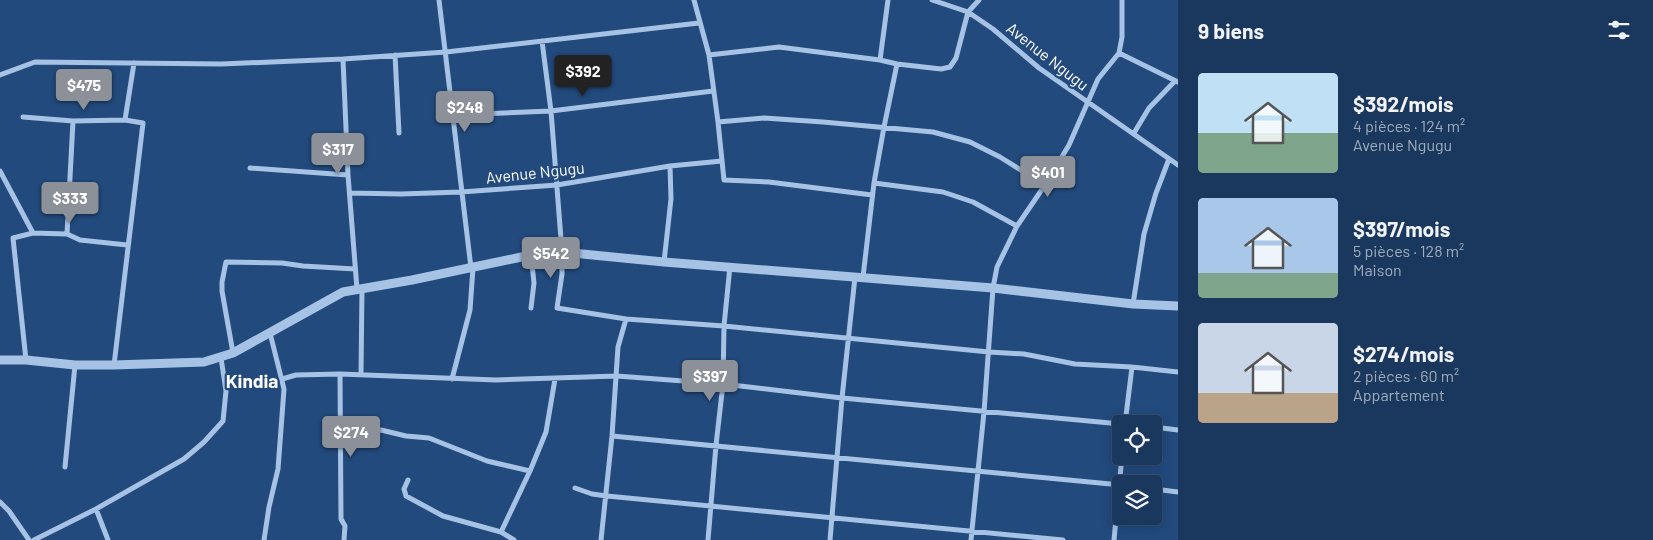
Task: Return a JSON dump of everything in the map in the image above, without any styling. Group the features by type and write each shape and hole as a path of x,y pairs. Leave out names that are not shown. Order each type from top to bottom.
{"street":[{"path":"439,0 454,116 461,192 472,268 470,310 452,378"},
{"path":"694,0 709,55 724,180 769,182 872,195"},
{"path":"880,60 888,0"},
{"name":"Avenue Ngugu","path":"932,0 968,12 993,29 1039,68 1178,165"},
{"path":"709,55 779,47 880,60 897,64 941,68 950,67 956,58 968,12 979,0"},
{"path":"971,540 984,412 993,288 997,267 1018,226 1069,145 1098,79 1119,53 1122,37 1122,0"},
{"path":"0,75 35,62 221,64 343,59 446,52 700,23"},
{"path":"542,41 562,252 562,274 557,308 626,319 849,337 1024,354 1075,364 1178,372"},
{"path":"1119,53 1176,81 1149,108 1134,133"},
{"path":"395,55 399,133"},
{"path":"343,59 348,174 355,269 359,288 361,375"},
{"path":"125,120 134,63"},
{"path":"830,540 849,337 874,183 897,64"},
{"path":"454,116 550,111 713,91"},
{"path":"23,117 73,121 125,120 143,123 114,365"},
{"path":"718,122 764,118 933,132 970,142 1000,157 1045,185"},
{"path":"67,234 73,121"},
{"path":"1133,304 1144,234 1156,193 1169,160"},
{"name":"Avenue Ngugu","path":"350,193 461,192 557,184 670,166 722,162"},
{"path":"664,262 672,200 670,166"},
{"path":"250,168 348,174"},
{"path":"0,171 33,233"},
{"path":"874,183 943,192 973,202 1018,226"},
{"path":"26,360 13,238 33,233 67,234 80,240 127,246"},
{"path":"0,360 26,360 75,365 204,362 222,358 233,353 343,292 400,283 531,255 562,252 664,262 859,276 993,288 1133,304 1178,306"},
{"path":"530,308 534,283 531,255"},
{"path":"233,353 222,291 226,262 282,263 355,269"},
{"path":"708,540 730,266"},
{"path":"601,540 607,496 618,347 626,319"},
{"path":"264,540 278,469 284,389 270,333"},
{"path":"34,540 96,509 184,459 204,442 222,421 226,391 222,358"},
{"path":"65,467 75,365"},
{"path":"1126,415 1132,367"},
{"path":"282,379 296,375 340,374 496,380 617,376 722,384 842,398 1112,423"},
{"path":"340,374 344,540"},
{"path":"501,532 546,432 555,379"},
{"path":"1162,429 1178,430"},
{"path":"341,435 381,430 406,436 429,438 487,461 530,471"},
{"path":"612,436 1112,484"},
{"path":"408,480 404,489 406,496 443,516 501,532 514,540"},
{"path":"576,488 592,494 607,496 1064,540"},
{"path":"1162,490 1178,492"},
{"path":"0,502 9,511 29,540"},
{"path":"96,509 108,540"},
{"path":"1114,540 1116,525"}],"district":[{"name":"Kindia","path":"252,380"}]}
